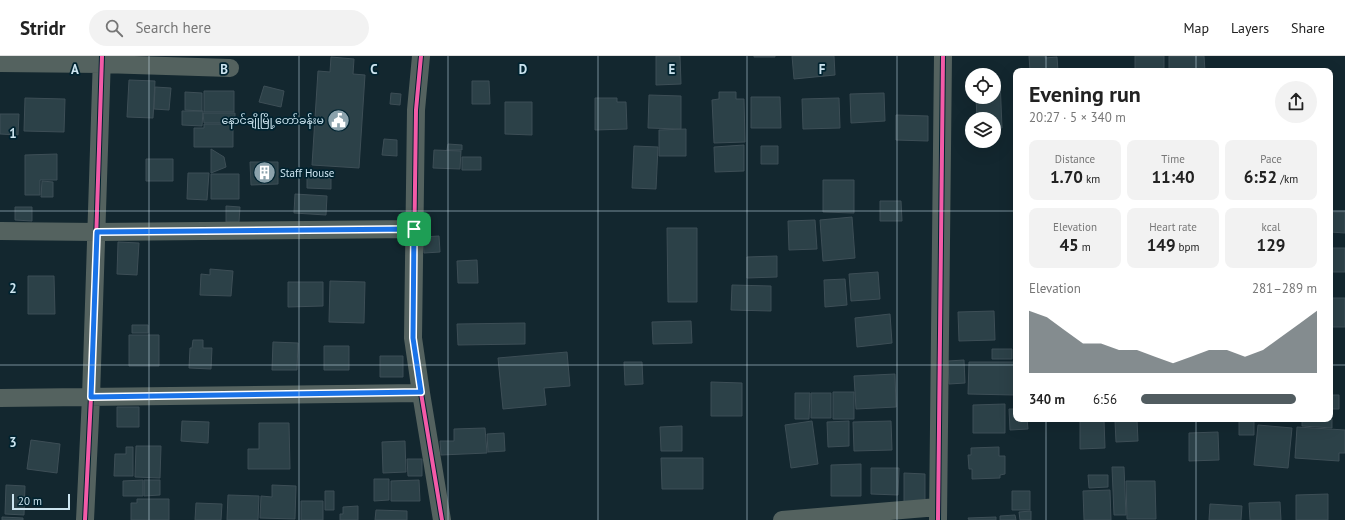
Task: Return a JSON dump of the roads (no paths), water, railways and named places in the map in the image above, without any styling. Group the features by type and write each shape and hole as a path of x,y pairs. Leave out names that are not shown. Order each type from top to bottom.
{"street":[{"path":"420,56 416,110 413,338 442,520"},
{"path":"782,520 938,514 943,56"},
{"path":"0,63 102,60 230,68"},
{"path":"85,520 91,397 102,60"},
{"path":"0,231 97,232 414,229"},
{"path":"0,398 421,392"}],"place":[{"name":"နောင်ချိုမြို့တော်ခန်းမ","path":"339,120"},
{"name":"Staff House","path":"265,173"}]}
